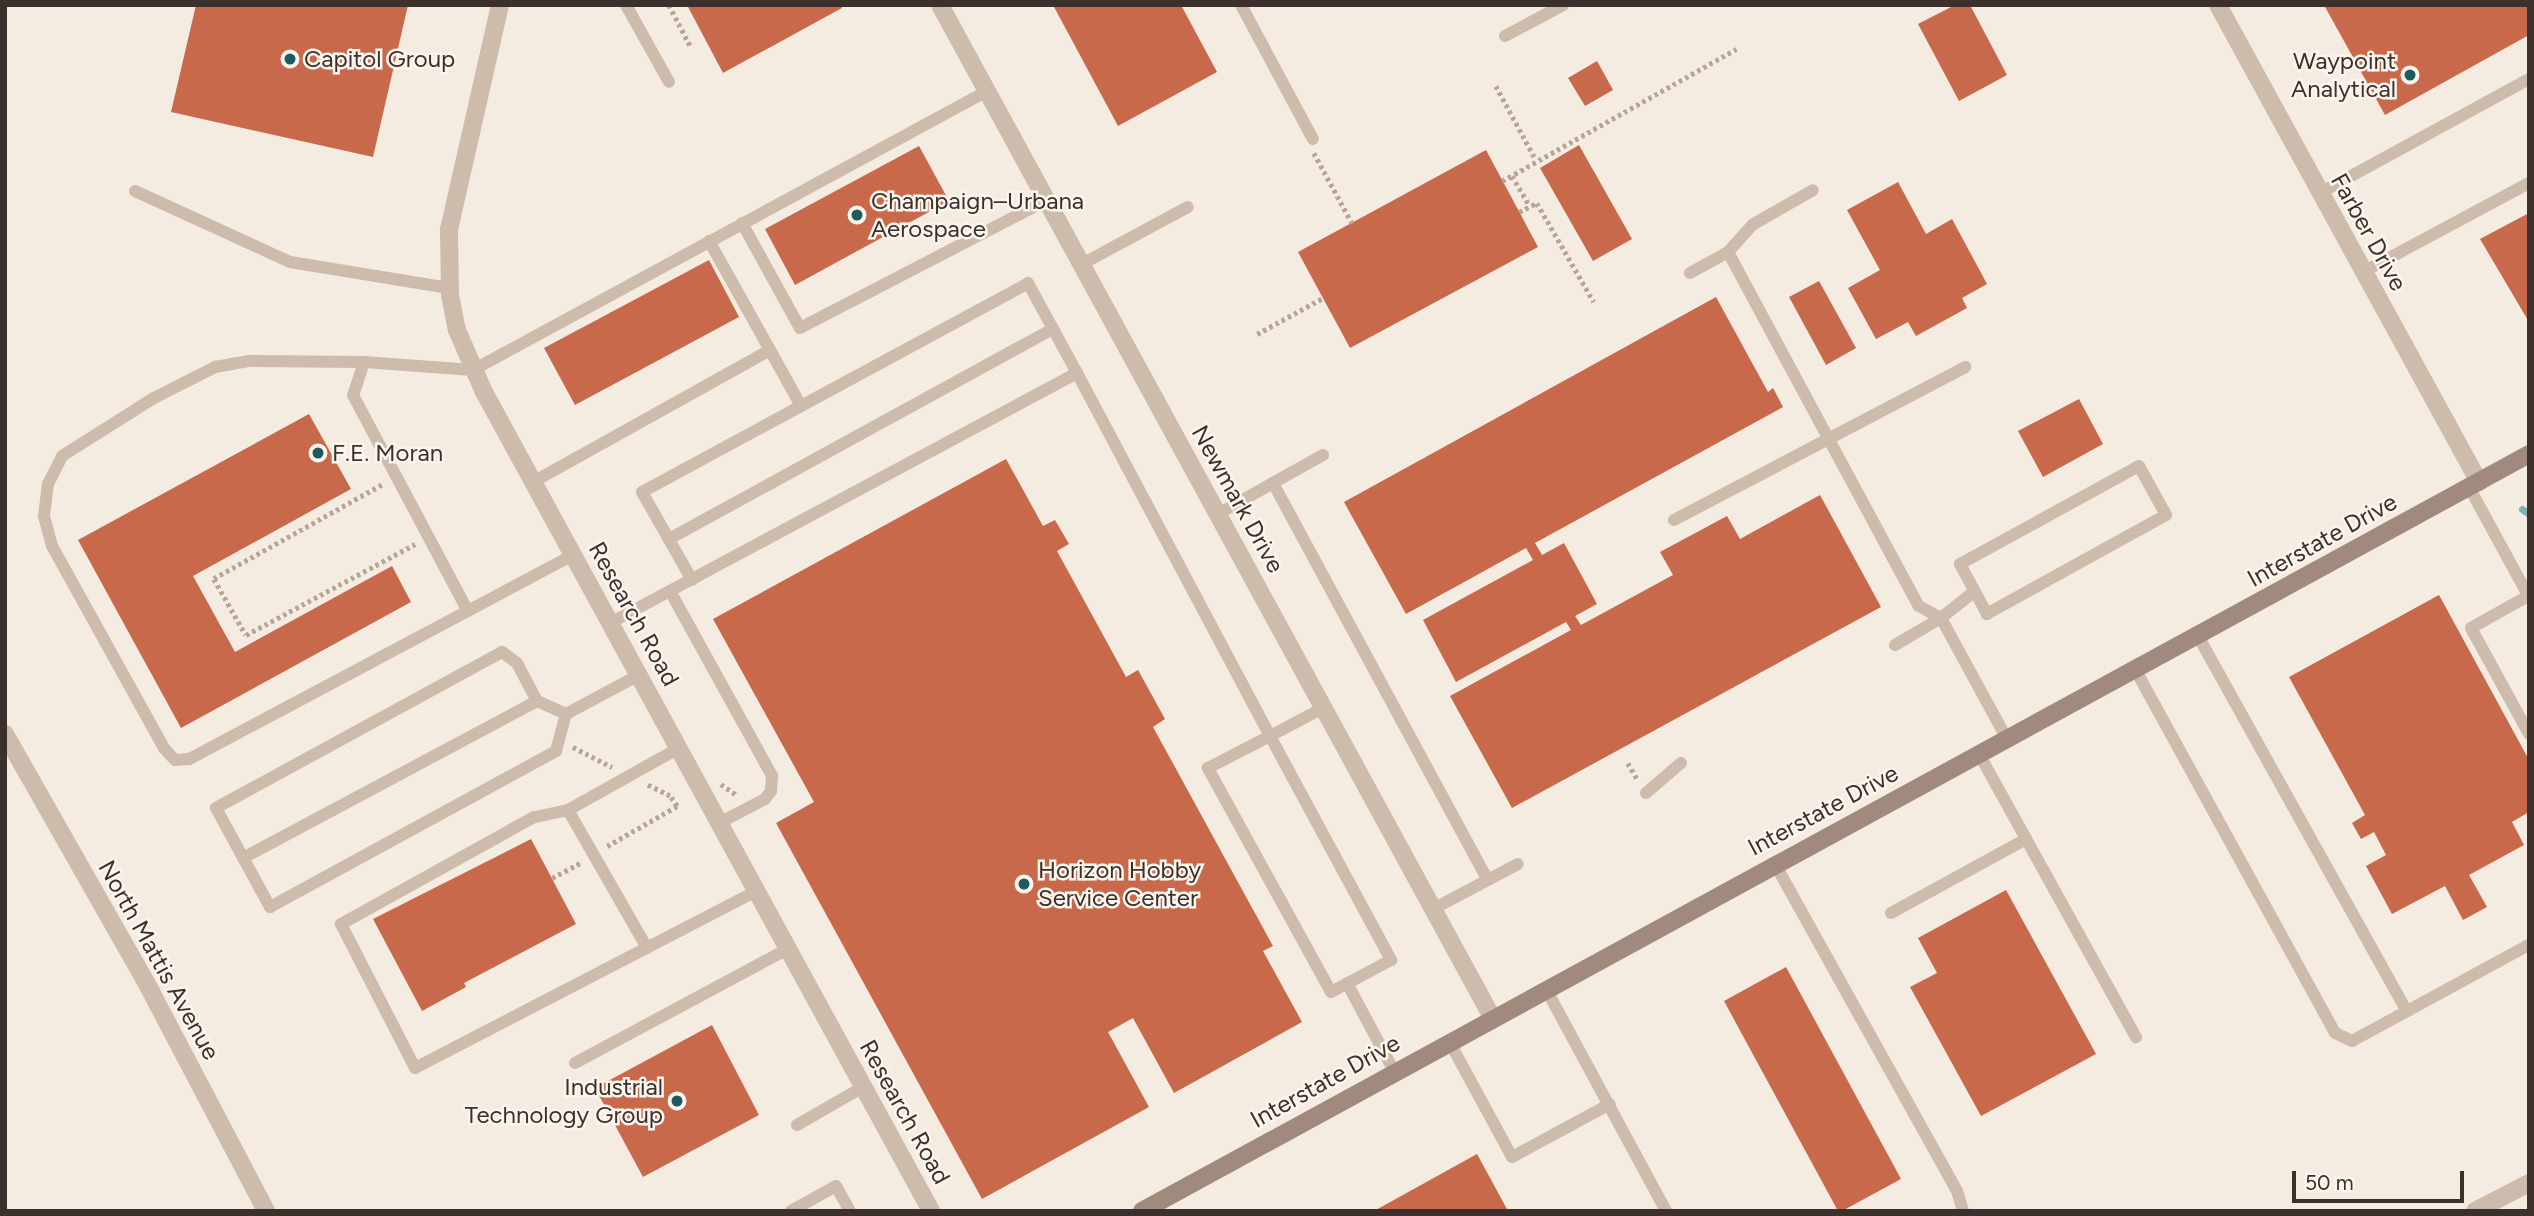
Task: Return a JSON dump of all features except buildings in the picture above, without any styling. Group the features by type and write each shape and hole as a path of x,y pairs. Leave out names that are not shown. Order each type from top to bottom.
{"main road":[{"name":"Interstate Drive","path":"1142,1211 1448,1041 2529,454"}],"street":[{"name":"Research Road","path":"500,5 449,230 449,288 457,330 473,370 533,482 931,1211"},
{"name":"Newmark Drive","path":"940,5 1492,1017"},
{"name":"Farber Drive","path":"2218,5 2474,484"},
{"name":"North Mattis Avenue","path":"5,734 147,984 266,1211"},
{"path":"2475,1211 2529,1183"}],"lane":[{"path":"626,5 669,82"},
{"path":"1241,5 1311,140"},
{"path":"1505,36 1563,5"},
{"path":"2320,193 2529,79"},
{"path":"573,555 189,759 175,760 164,748 52,546 44,516 48,484 62,456 105,426 215,367 249,361 364,362 473,370 986,91"},
{"path":"2363,272 2529,183"},
{"path":"1690,274 1728,253 1752,225 1813,190"},
{"path":"135,191 290,262 449,288"},
{"path":"742,223 800,328 1046,200"},
{"path":"1082,264 1188,206"},
{"path":"709,241 801,406"},
{"path":"1728,253 1919,606 1941,618 2007,739"},
{"path":"692,580 642,492 1028,283 1270,736 1391,960 1331,992 1208,768 1270,736 1323,708"},
{"path":"669,539 1053,329"},
{"path":"533,482 769,350"},
{"path":"364,362 353,395 468,611"},
{"path":"1674,520 1965,368"},
{"path":"610,623 1077,373"},
{"path":"1218,514 1323,455"},
{"path":"2139,466 2166,515 1987,614 1975,591 1960,565 2139,466"},
{"path":"1273,483 1488,880"},
{"path":"2474,484 2528,596 2472,628 2529,734"},
{"path":"670,591 772,776 771,792 765,799 719,823"},
{"path":"1895,645 1941,618 1975,591"},
{"path":"2197,636 2407,1011"},
{"path":"566,714 537,701 517,663 502,652 216,808 270,907 556,751 566,714 639,675"},
{"path":"2135,669 2335,1033 2352,1041 2529,945"},
{"path":"243,858 537,701"},
{"path":"679,748 568,810 534,817 341,924 415,1068 757,891"},
{"path":"1979,754 2136,1037"},
{"path":"1646,793 1681,763"},
{"path":"568,810 647,948"},
{"path":"1891,913 2026,839"},
{"path":"1433,909 1518,864"},
{"path":"1775,864 1957,1191 1963,1211"},
{"path":"575,1063 788,949"},
{"path":"1347,984 1394,1071"},
{"path":"1546,989 1666,1211"},
{"path":"1448,1041 1512,1157 1610,1104"},
{"path":"797,1125 863,1087"},
{"path":"791,1211 836,1186 849,1211"}],"path":[{"path":"668,5 691,47"},
{"path":"1502,181 1736,49"},
{"path":"1496,86 1536,160"},
{"path":"1311,140 1352,223"},
{"path":"1513,176 1530,206"},
{"path":"1519,212 1537,203 1594,302"},
{"path":"1257,334 1323,298"},
{"path":"396,477 214,579 246,635 428,537"},
{"path":"559,740 627,777 670,796 677,806"},
{"path":"714,786 719,783 738,796"},
{"path":"552,878 686,801"}],"waterway":[{"path":"2522,509 2529,514"}],"place":[{"name":"Capitol Group","path":"290,59"},
{"name":"Waypoint Analytical","path":"2410,75"},
{"name":"Champaign–Urbana Aerospace","path":"857,215"},
{"name":"F.E. Moran","path":"318,453"},
{"name":"Horizon Hobby Service Center","path":"1024,884"},
{"name":"Industrial Technology Group","path":"677,1101"}]}
